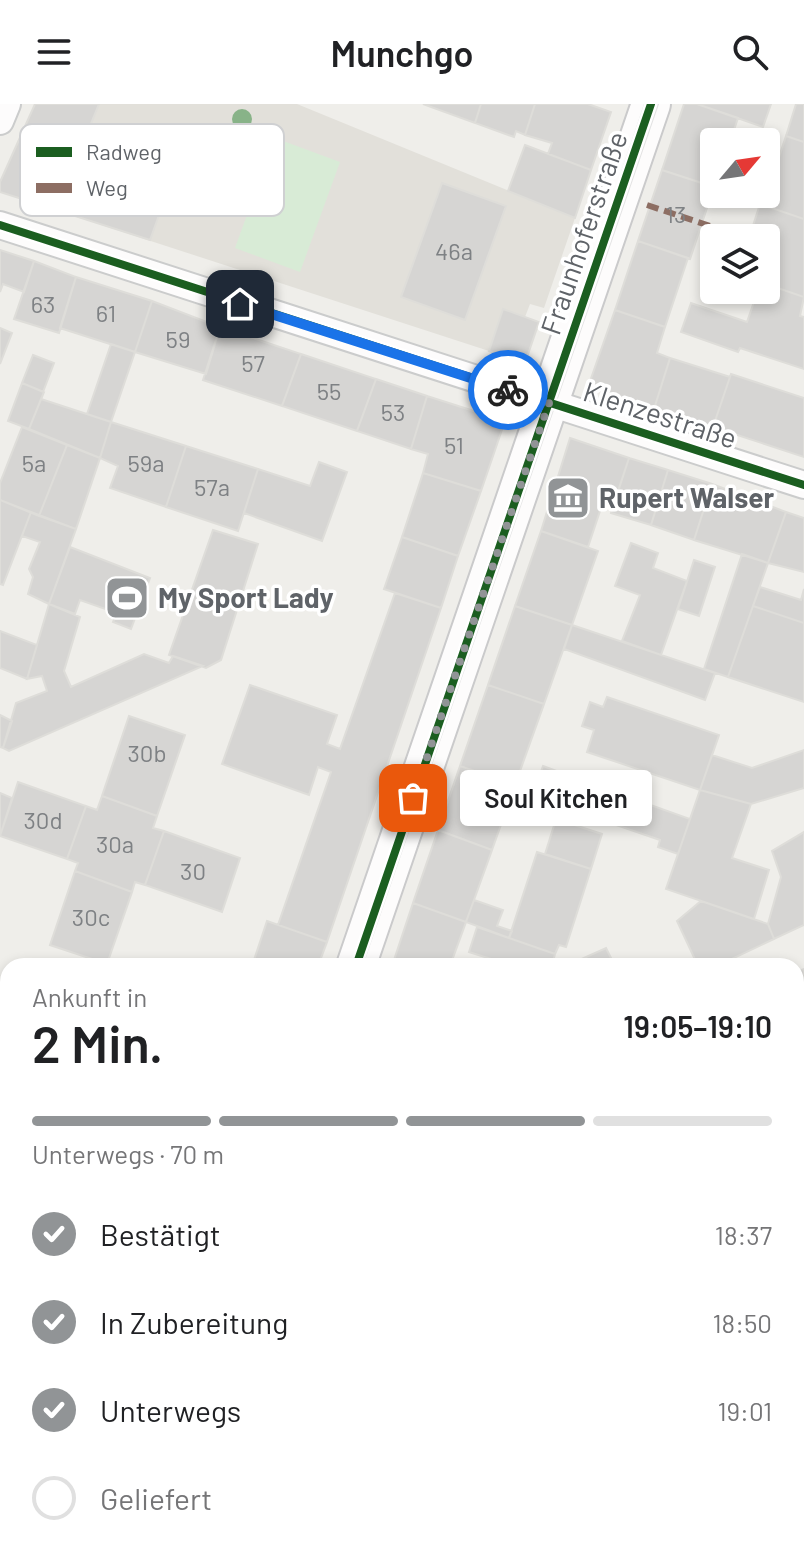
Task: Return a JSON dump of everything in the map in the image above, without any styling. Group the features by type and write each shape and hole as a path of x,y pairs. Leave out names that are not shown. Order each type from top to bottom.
{"main road":[{"name":"Fraunhoferstraße","path":"359,958 651,104"}],"street":[{"path":"0,121 7,104"},
{"name":"Klenzestraße","path":"0,225 804,485"}],"shaded area":[{"path":"35,104 297,104 575,218 544,308 530,304 525,317 489,351 74,216 284,216 284,124 26,124"},
{"path":"20,137 20,199 0,192 0,182"}],"green space":[{"path":"284,141 340,162 300,272 235,248 247,216 284,216"}],"building":[{"path":"35,104 99,104 91,124 26,124"},
{"path":"423,104 481,104 475,123"},
{"path":"481,104 535,104 525,135 516,131 514,137 475,123"},
{"path":"535,104 588,104 611,112 591,170 548,154 552,143 525,135"},
{"path":"684,104 697,104 738,118 735,128 700,128 700,182 662,170"},
{"path":"697,104 771,104 763,127"},
{"path":"796,104 804,104 804,142 786,136"},
{"path":"786,136 804,142 804,219 772,208 780,208 780,154"},
{"path":"20,137 20,198 0,192 0,182"},
{"path":"525,145 591,170 575,218 508,191"},
{"path":"662,170 700,182 700,208 707,208 690,259 638,241"},
{"path":"442,183 506,206 465,320 401,297"},
{"path":"759,208 772,208 804,219 804,297 780,289 780,224 754,224"},
{"path":"75,216 159,216 150,240"},
{"path":"638,241 688,258 665,327 615,310"},
{"path":"0,250 34,261 24,292 3,284 0,292"},
{"path":"34,261 76,277 59,333 14,319"},
{"path":"76,277 152,301 135,352 60,328"},
{"path":"780,289 804,297 800,316 804,317 804,369 740,348 738,352 681,332 691,303 747,322 753,304 780,304"},
{"path":"152,301 220,327 206,374 135,352"},
{"path":"503,309 539,322 525,363 489,351"},
{"path":"615,310 665,327 657,353 670,358 654,409 588,387"},
{"path":"220,327 301,354 282,406 203,380"},
{"path":"0,328 12,333 0,364"},
{"path":"111,344 135,352 111,422 87,414"},
{"path":"301,354 376,379 357,431 282,406"},
{"path":"33,355 54,363 43,392 22,383"},
{"path":"670,358 730,377 713,427 654,409"},
{"path":"731,374 804,398 804,457 713,427"},
{"path":"376,379 427,396 411,449 357,431"},
{"path":"22,383 44,392 29,429 8,421"},
{"path":"427,396 505,421 481,491 423,473 428,454 411,449"},
{"path":"41,399 111,422 100,458 29,429"},
{"path":"111,422 186,446 166,507 110,488 118,466 100,458"},
{"path":"22,427 67,445 39,516 0,500 0,483"},
{"path":"570,438 629,458 613,506 603,502 588,547 541,531"},
{"path":"67,445 100,458 76,529 39,516"},
{"path":"186,446 258,469 238,531 166,507"},
{"path":"629,458 668,470 651,525 611,513"},
{"path":"319,462 347,472 322,541 244,513 258,469 310,486"},
{"path":"668,470 712,484 694,540 651,525"},
{"path":"423,473 481,491 458,556 402,537"},
{"path":"712,484 786,512 768,563 694,540"},
{"path":"0,500 31,512 3,585 0,584"},
{"path":"31,512 76,529 49,604 28,594 33,577 29,569 40,542 22,536"},
{"path":"786,512 804,518 804,572 768,563"},
{"path":"213,530 258,544 221,660 206,668 169,655"},
{"path":"541,531 598,551 572,625 515,606"},
{"path":"402,537 458,556 441,608 384,589"},
{"path":"631,543 658,553 653,568 687,581 661,655 622,641 640,595 615,586"},
{"path":"70,547 150,578 131,629 113,622 117,613 80,600 75,614 49,604"},
{"path":"742,554 768,563 728,677 704,669"},
{"path":"694,560 715,567 699,616 678,609"},
{"path":"760,587 801,600 804,589 804,623 753,606"},
{"path":"395,593 441,608 327,942 278,925 331,772 318,767 309,795 222,764 250,685 337,715 327,744 340,749"},
{"path":"49,604 80,617 64,671 71,687 144,654 169,663 173,656 203,666 9,751 3,748 16,703 47,691 42,676 27,679"},
{"path":"515,606 572,625 544,704 488,685"},
{"path":"753,606 804,623 804,702 728,677"},
{"path":"572,625 715,673 705,700 564,649"},
{"path":"0,631 37,645 27,679 0,668"},
{"path":"488,685 544,704 515,785 460,766"},
{"path":"607,697 719,735 700,790 587,752 594,730 582,726 590,702 603,707"},
{"path":"0,715 12,721 3,748 0,747"},
{"path":"129,716 185,735 157,816 102,796"},
{"path":"804,750 804,788 751,804 700,790 712,755 752,768"},
{"path":"460,766 515,785 492,850 438,830"},
{"path":"543,766 600,787 592,811 534,791"},
{"path":"18,782 86,806 67,859 0,836"},
{"path":"700,790 751,804 732,858 769,870 754,919 666,889"},
{"path":"0,793 12,798 0,836"},
{"path":"617,793 690,819 678,854 658,847 660,840 607,822"},
{"path":"102,796 157,816 153,828 164,831 145,885 135,882 132,892 75,871 78,863 67,859 86,806 97,810"},
{"path":"556,819 602,834 591,869 545,854"},
{"path":"438,830 492,850 466,922 413,903"},
{"path":"164,831 240,858 222,912 145,885"},
{"path":"804,832 804,925 774,939 768,924 781,877 772,851"},
{"path":"537,852 591,869 566,947 559,945 555,954 509,938"},
{"path":"75,871 132,892 109,958 89,958 50,945"},
{"path":"474,900 503,910 497,926 512,931 509,938 466,922"},
{"path":"701,901 768,924 774,939 734,958 694,958 677,921"},
{"path":"413,903 466,922 453,958 395,958"},
{"path":"267,921 327,942 321,958 255,958"},
{"path":"477,927 555,954 554,958 488,958 469,952"},
{"path":"606,948 611,958 584,958"}],"tram line":[{"path":"622,172 645,104"},
{"path":"365,958 658,104"}],"marked path":[{"path":"647,205 704,224"}],"cycle path":[{"path":"359,958 651,104"},
{"path":"0,225 804,485"}],"way so far":[{"path":"413,798 549,403 508,390"}],"place":[{"name":"Rupert Walser","path":"568,498"},
{"name":"My Sport Lady","path":"127,598"},
{"name":"Soul Kitchen","path":"413,798"}],"route":[{"path":"240,304 508,390"}]}
